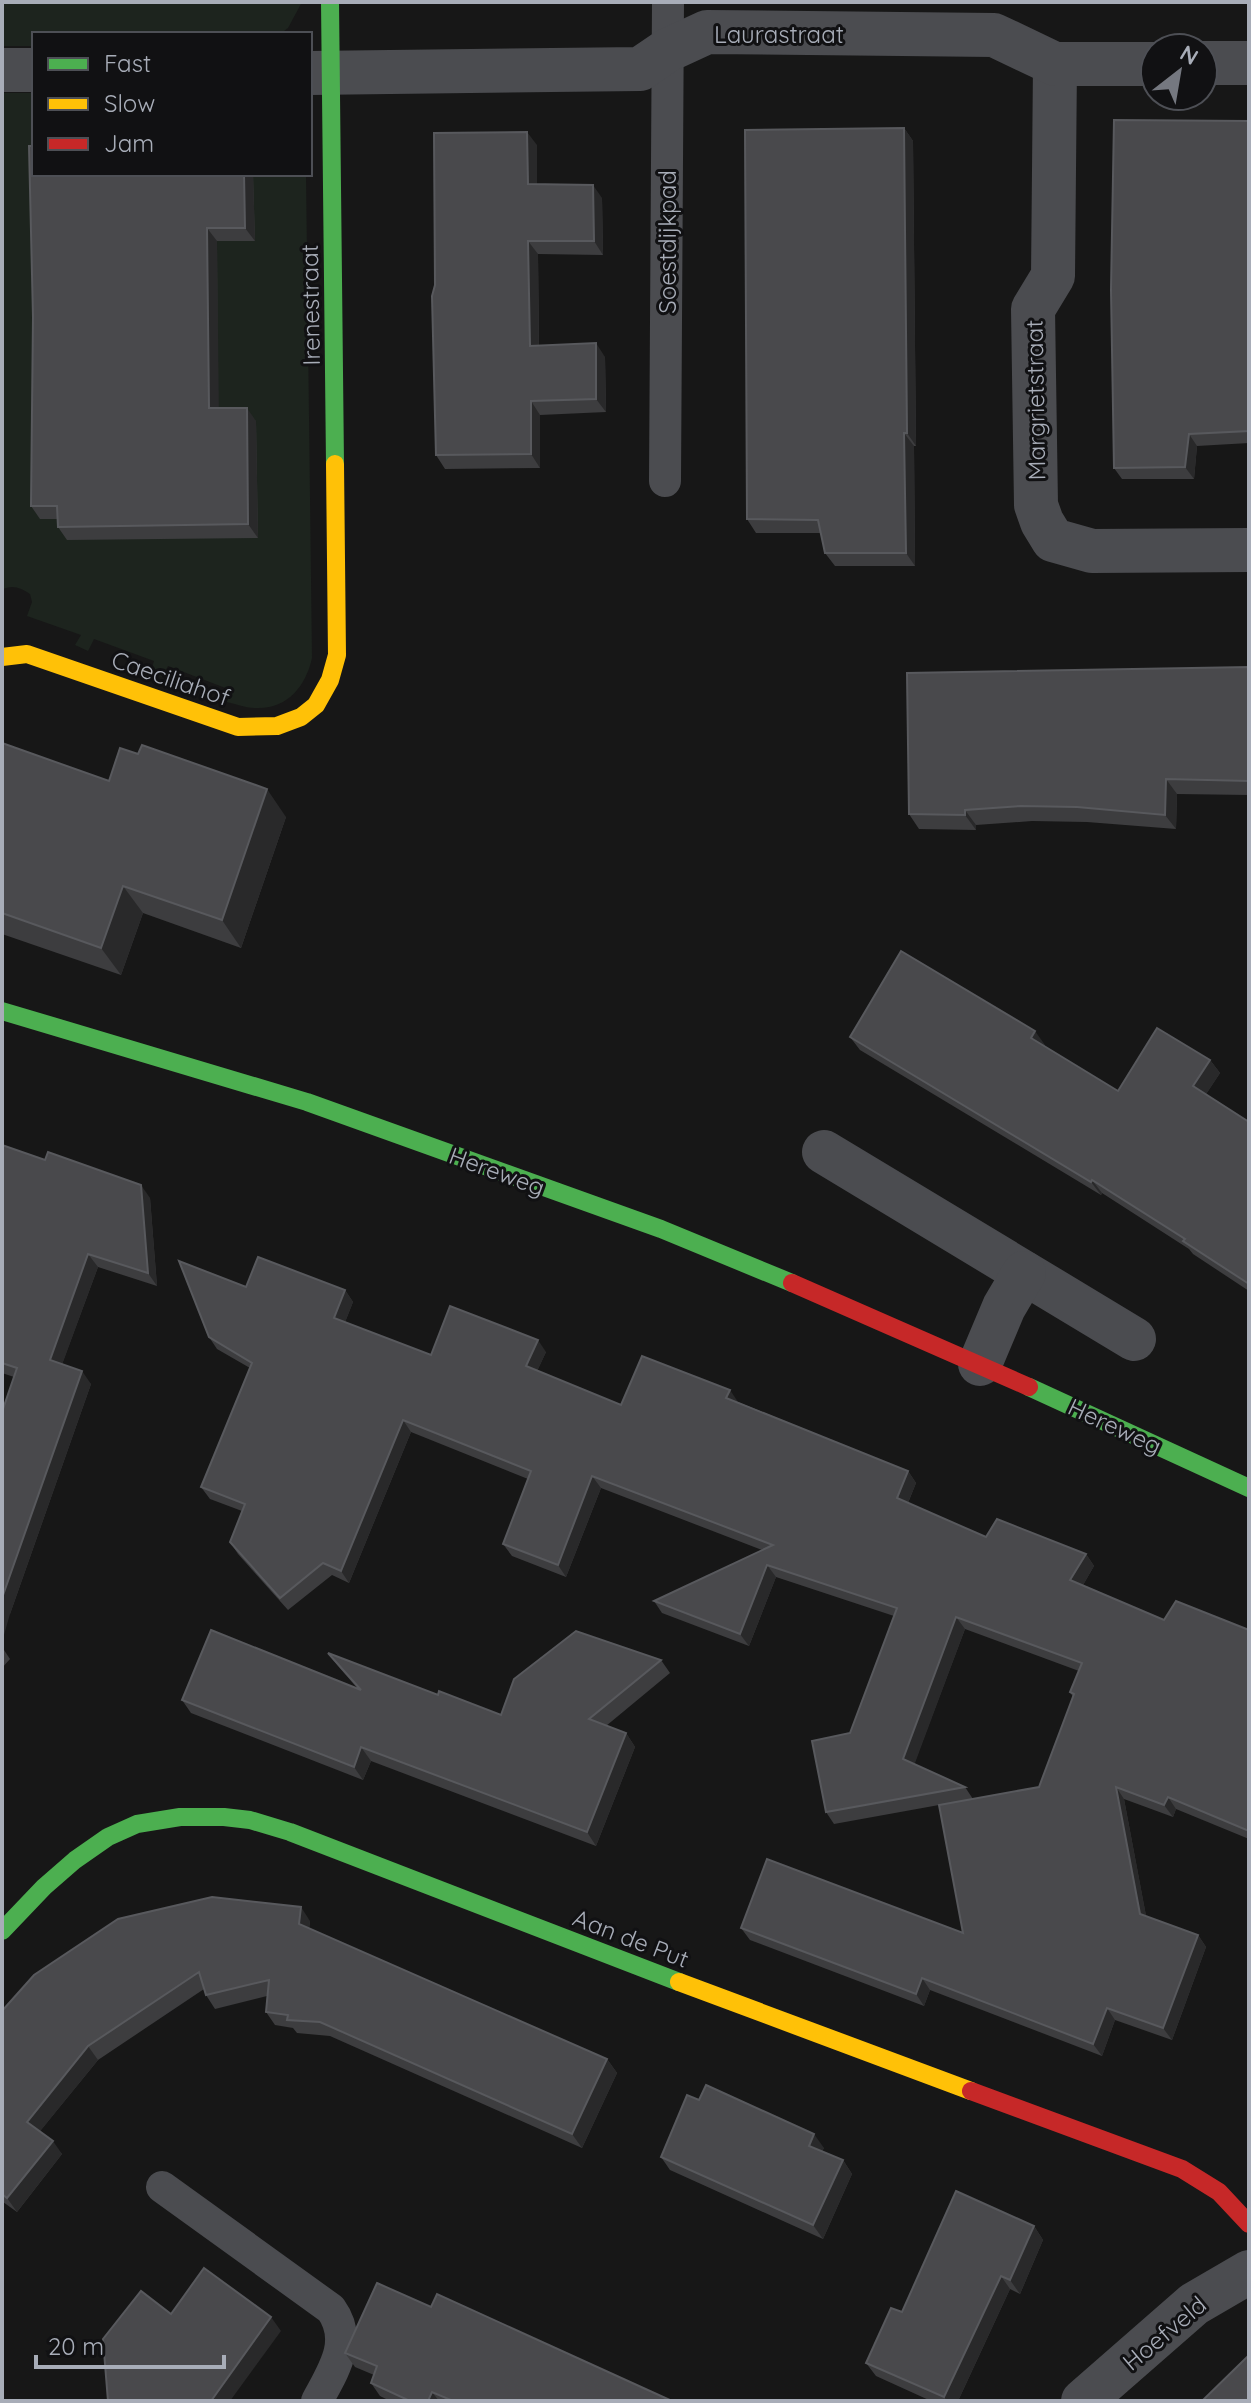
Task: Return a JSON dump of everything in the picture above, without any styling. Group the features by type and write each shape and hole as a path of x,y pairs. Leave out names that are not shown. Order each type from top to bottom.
{"street":[{"name":"Irenestraat","path":"330,2 321,73 337,607"},
{"name":"Laurastraat","path":"321,73 640,69 668,50 707,32 994,18 1055,64 1139,64"},
{"path":"1219,63 1249,63"},
{"name":"Margrietstraat","path":"1055,64 1053,276 1033,309 1036,505 1042,522 1053,540 1092,551 1249,550"},
{"path":"2,70 32,70"},
{"name":"Caeciliahof","path":"2,657 27,654 238,727 277,726 301,717 316,705 330,680 337,655 337,607"},
{"name":"Hereweg","path":"2,1011 307,1102 730,1256 980,1364 1249,1488"},
{"path":"824,1152 1134,1339"},
{"path":"980,1364 1004,1307 1024,1273"},
{"name":"Aan de Put","path":"2,1931 39,1891 80,1857 127,1827 177,1817 238,1818 290,1832 664,1977 1182,2169 1203,2178 1223,2193 1249,2224"},
{"name":"Hoefveld","path":"1083,2401 1194,2304 1249,2272"}],"lane":[{"name":"Soestdijkpad","path":"665,481 668,2"},
{"path":"162,2187 331,2309 340,2321 342,2342 335,2366 317,2401"}],"shaded area":[{"path":"2,2 302,2 283,32 32,32 32,46 2,46"},
{"path":"2,93 32,93 32,176 306,176 312,658 300,687 286,700 266,708 251,708 223,701 228,689 168,666 162,677 150,674 154,661 94,639 88,651 75,645 81,635 27,616 32,602 30,594 9,587 2,590"}],"building":[{"path":"1114,120 1249,121 1249,431 1189,434 1185,467 1114,468 1111,290"},
{"path":"904,128 906,553 825,553 818,520 747,519 745,130"},
{"path":"527,132 528,184 593,185 594,241 528,241 530,346 596,343 596,399 531,401 531,454 436,455 432,296 435,285 434,133"},
{"path":"29,146 32,146 32,176 244,176 245,228 207,228 209,408 247,408 248,524 58,527 57,506 31,506 33,317"},
{"path":"1249,667 1249,781 1166,779 1165,815 1077,807 1021,806 965,810 965,815 909,814 907,673"},
{"path":"2,743 109,781 120,748 138,754 142,745 267,789 222,920 123,886 101,948 2,913"},
{"path":"901,951 1035,1031 1031,1038 1118,1091 1157,1028 1210,1060 1193,1086 1249,1122 1249,1284 1092,1180 850,1037"},
{"path":"2,1145 45,1160 48,1152 141,1185 148,1273 88,1254 50,1360 82,1371 2,1598 2,1412 17,1368 2,1363"},
{"path":"258,1257 345,1290 334,1318 431,1355 450,1306 538,1340 526,1366 621,1405 642,1356 730,1390 726,1398 908,1471 897,1498 986,1537 997,1519 1086,1554 1070,1580 1164,1620 1176,1601 1249,1630 1249,1831 1168,1797 1164,1805 1116,1787 1140,1914 1198,1935 1163,2028 1107,2008 1093,2044 922,1978 916,1994 741,1928 767,1859 963,1933 939,1805 1039,1787 1074,1694 1070,1692 1082,1663 956,1617 903,1759 965,1787 826,1812 812,1741 850,1733 897,1608 767,1565 740,1634 654,1601 773,1545 592,1476 558,1565 503,1544 531,1471 403,1420 341,1571 323,1563 280,1598 230,1542 245,1504 201,1487 252,1363 209,1337 179,1261 246,1287"},
{"path":"211,1630 361,1690 328,1653 438,1695 439,1691 501,1715 514,1679 576,1631 661,1660 589,1719 626,1733 587,1832 361,1747 354,1767 182,1700"},
{"path":"212,1897 301,1907 299,1924 607,2059 572,2134 320,2022 287,2020 288,2015 266,2012 269,1980 206,1995 199,1972 88,2046 27,2122 53,2141 7,2198 2,2194 2,2011 34,1975 118,1919"},
{"path":"706,2085 814,2134 809,2146 843,2160 813,2225 661,2157 687,2095 699,2100"},
{"path":"956,2191 1034,2226 1010,2280 1001,2276 944,2397 866,2363 891,2308 902,2312"},
{"path":"204,2268 271,2317 211,2401 108,2401 103,2339 141,2291 171,2314"},
{"path":"377,2283 431,2307 437,2294 672,2401 453,2401 432,2392 428,2401 410,2401 371,2383 377,2366 345,2353"},
{"path":"1247,2357 1249,2401 1202,2401"}],"traffic: fast":[{"path":"330,2 335,464"},
{"path":"2,1011 307,1102 661,1229 792,1283"},
{"path":"1029,1387 1249,1488"},
{"path":"2,1931 44,1887 108,1837 137,1824 180,1817 224,1817 250,1820 290,1832 679,1982"}],"traffic: slow":[{"path":"2,657 27,654 238,727 277,726 301,717 316,705 330,680 337,655 335,464"},
{"path":"679,1982 971,2091"}],"traffic: jam":[{"path":"792,1283 1029,1387"},
{"path":"971,2091 1182,2169 1219,2192 1249,2224"}]}
